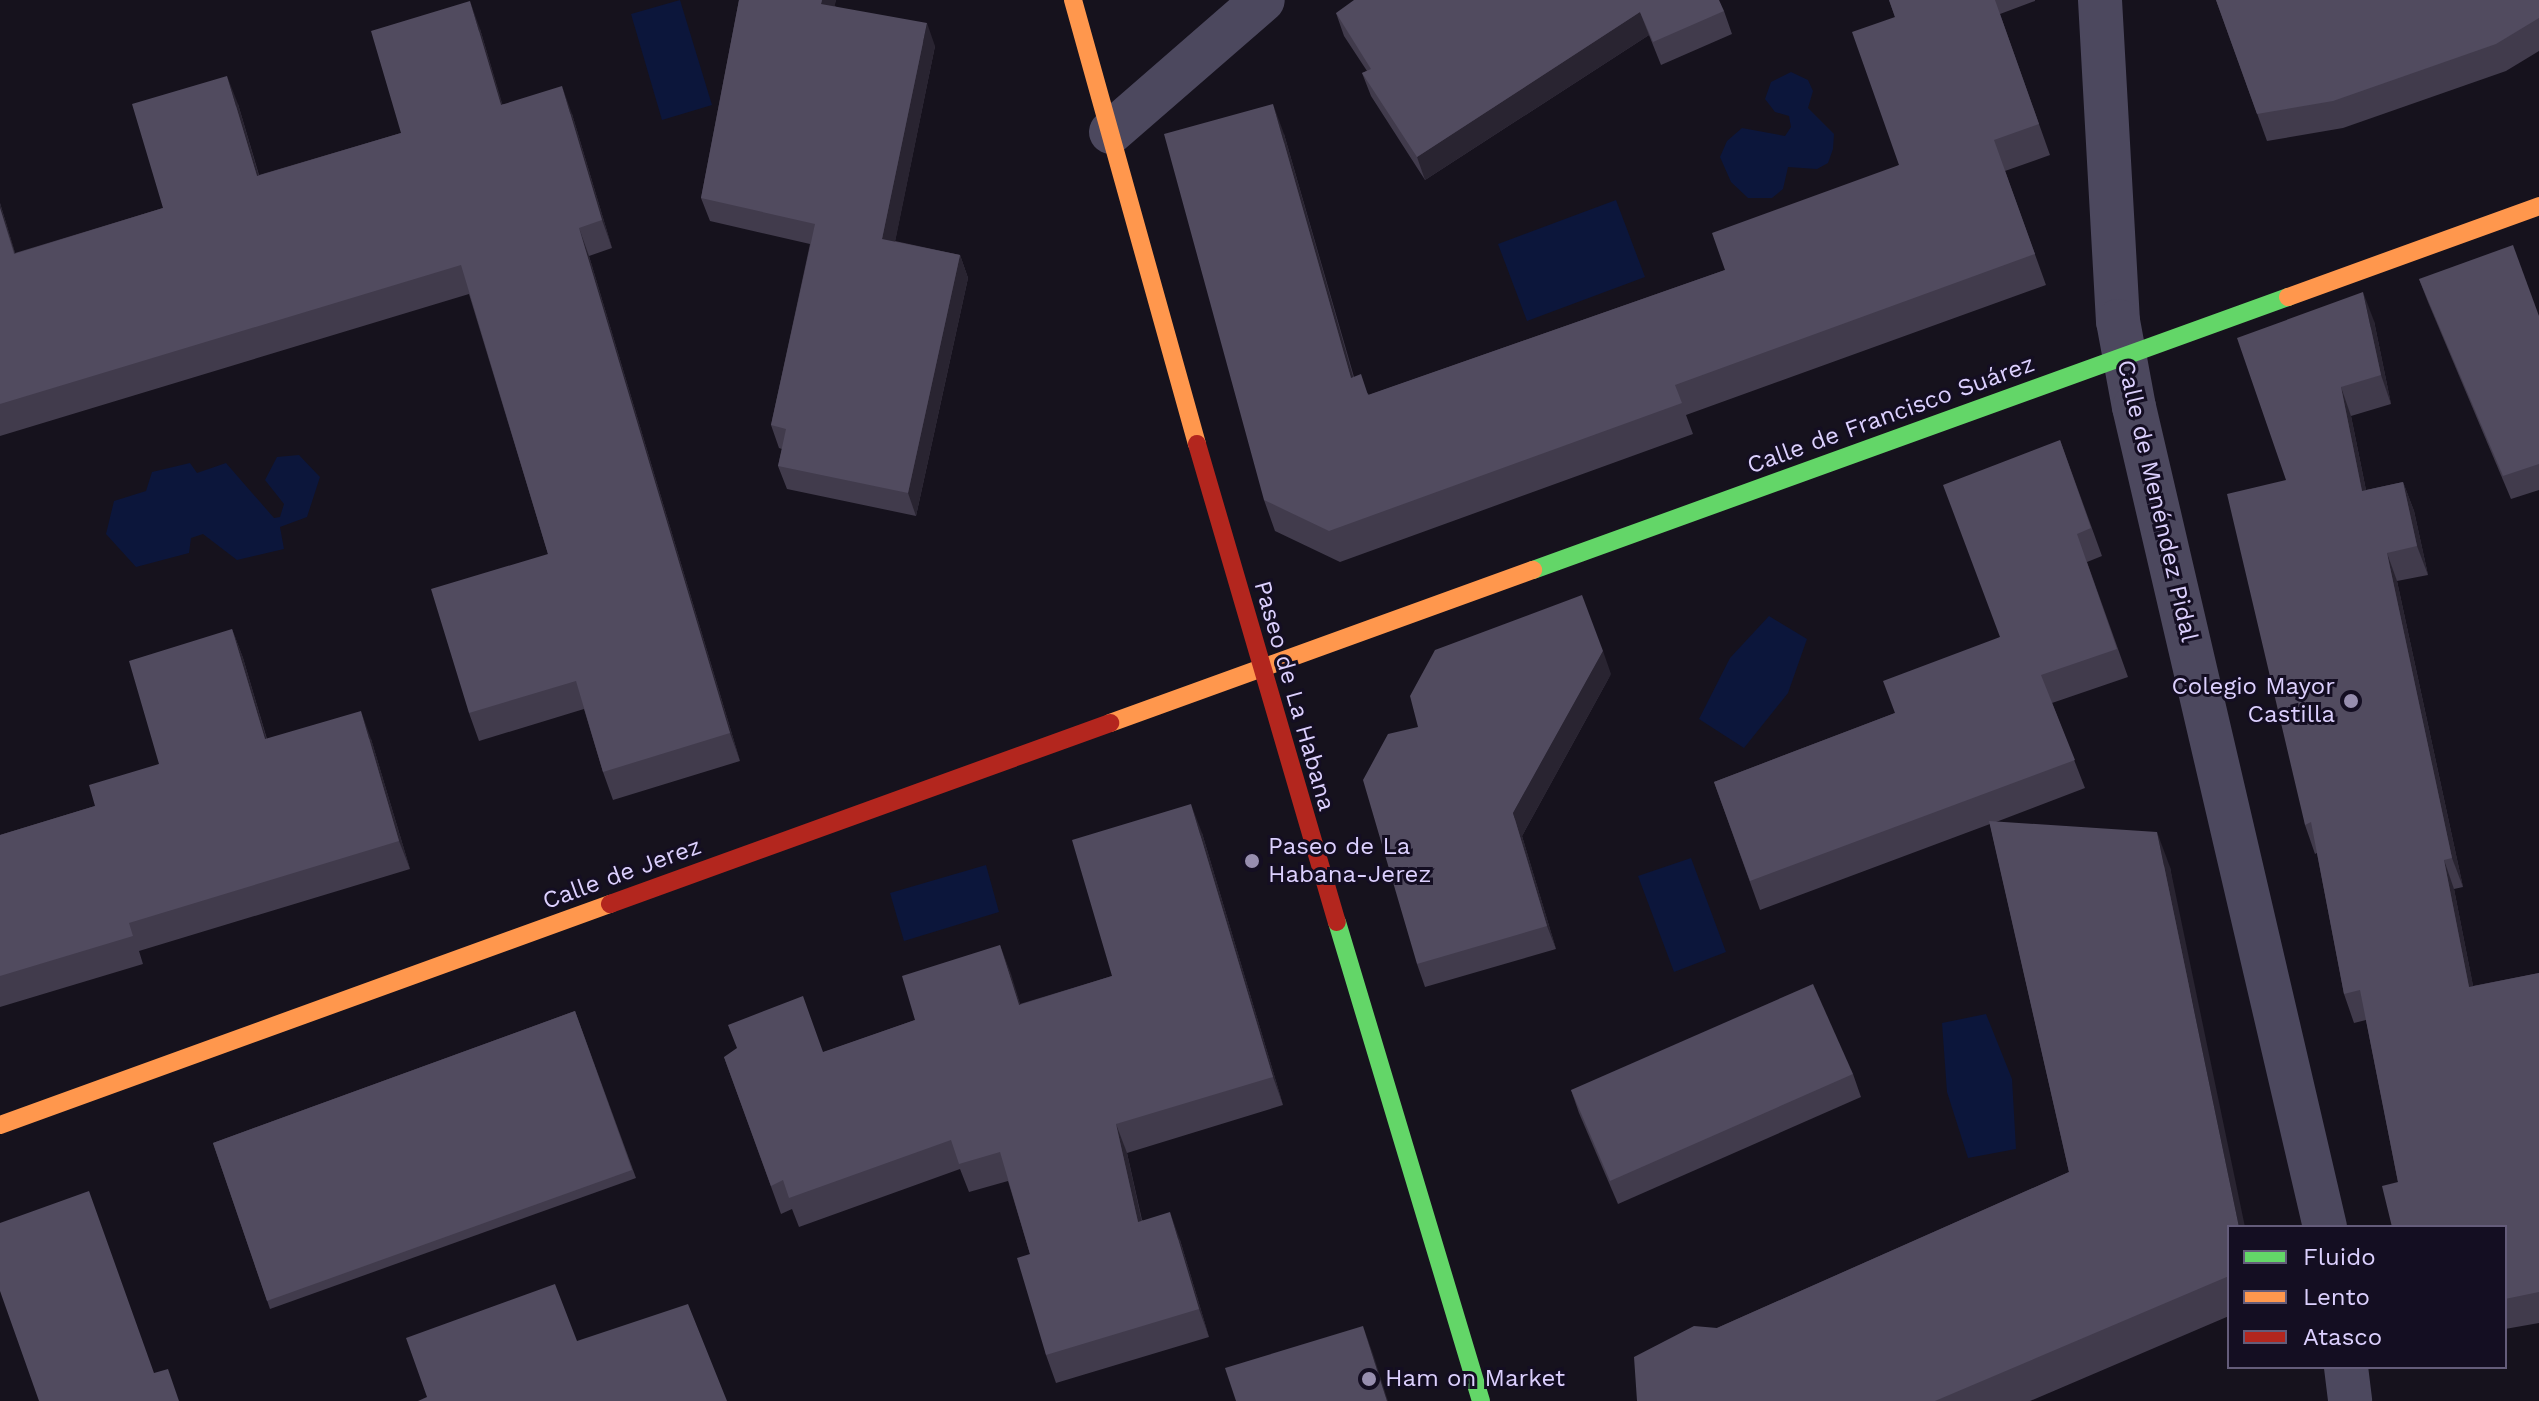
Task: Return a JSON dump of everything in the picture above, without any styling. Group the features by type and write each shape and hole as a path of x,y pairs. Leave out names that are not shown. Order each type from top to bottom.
{"street":[{"name":"Paseo de La Habana","path":"1073,0 1260,668 1481,1401"},
{"path":"1111,132 1263,0"},
{"name":"Calle de Menéndez Pidal","path":"2100,0 2125,356 2325,1225"},
{"name":"Calle de Francisco Suárez","path":"1260,668 2539,206"},
{"name":"Calle de Jerez","path":"0,1125 1260,668"},
{"path":"2346,1369 2350,1401"}],"water":[{"path":"680,0 712,105 662,120 631,14"},
{"path":"1791,72 1808,80 1813,91 1808,108 1834,134 1833,149 1828,163 1817,169 1788,167 1783,189 1772,198 1748,198 1731,182 1720,157 1727,141 1742,128 1785,136 1791,127 1789,116 1775,112 1765,99 1771,82"},
{"path":"1616,200 1645,277 1527,321 1498,244"},
{"path":"299,455 320,477 307,517 280,527 284,549 237,560 203,534 191,538 189,553 136,567 106,534 114,501 146,491 152,472 190,463 197,473 226,463 274,518 280,517 284,504 265,480 277,457"},
{"path":"1769,616 1807,639 1788,693 1744,748 1699,719 1730,658"},
{"path":"1691,858 1726,952 1674,972 1638,876"},
{"path":"986,865 999,912 904,941 890,893"},
{"path":"1986,1014 2012,1079 2016,1149 1968,1158 1947,1092 1942,1023"}],"building":[{"path":"739,0 822,0 821,4 927,23 882,239 960,255 908,493 778,466 786,429 771,425 815,224 701,198"},
{"path":"1354,0 1719,0 1724,11 1653,42 1640,12 1417,157 1362,73 1371,69 1336,13"},
{"path":"1889,0 1995,0 2039,124 1994,140 2035,254 1675,385 1682,403 1329,531 1264,500 1164,134 1273,104 1351,378 1361,374 1368,395 1725,270 1712,233 1899,165 1852,32 1895,17"},
{"path":"2216,0 2539,0 2539,18 2496,44 2333,101 2257,114"},
{"path":"470,1 501,105 562,86 602,220 579,228 730,733 603,772 576,681 469,713 431,589 548,554 461,265 0,404 0,208 14,254 163,208 132,104 227,76 257,176 401,133 371,31"},
{"path":"2513,245 2539,316 2539,464 2503,476 2419,279"},
{"path":"2363,292 2381,375 2341,387 2362,491 2403,482 2417,546 2387,553 2452,858 2444,860 2469,987 2539,973 2539,1292 2507,1299 2507,1225 2392,1225 2382,1186 2398,1182 2360,990 2344,994 2311,822 2305,825 2227,494 2286,480 2237,338"},
{"path":"2060,440 2091,528 2077,534 2117,649 2041,675 2075,760 1750,881 1714,782 1895,713 1883,681 2000,637 1943,485"},
{"path":"1582,595 1603,651 1513,813 1547,926 1417,964 1363,780 1388,734 1418,727 1410,696 1435,650"},
{"path":"232,629 265,739 361,711 399,841 129,923 133,936 0,976 0,835 95,806 89,785 159,764 129,661"},
{"path":"1191,804 1273,1077 1116,1124 1138,1222 1170,1212 1199,1309 1046,1355 1017,1258 1030,1254 1000,1152 959,1164 951,1140 789,1198 783,1180 771,1186 724,1057 737,1048 728,1025 803,996 823,1052 915,1020 902,976 1000,945 1019,1005 1112,976 1072,840"},
{"path":"1989,821 2157,832 2239,1225 2227,1225 2227,1277 1935,1401 1637,1401 1634,1357 1694,1326 1717,1328 2069,1172"},
{"path":"1813,984 1853,1074 1610,1181 1571,1090"},
{"path":"575,1011 632,1170 267,1301 213,1143"},
{"path":"89,1191 154,1373 168,1369 179,1401 39,1401 0,1291 0,1223"},
{"path":"555,1284 577,1341 688,1304 727,1401 418,1401 427,1397 406,1338"},
{"path":"1363,1326 1387,1401 1236,1401 1225,1368"}],"traffic: fast":[{"path":"1533,570 2288,297"},
{"path":"1337,922 1481,1401"}],"traffic: slow":[{"path":"1073,0 1197,444"},
{"path":"2288,297 2539,206"},
{"path":"1110,723 1533,570"},
{"path":"0,1125 610,904"}],"traffic: jam":[{"path":"1197,444 1337,922"},
{"path":"610,904 1110,723"}],"place":[{"name":"Colegio Mayor Castilla","path":"2351,701"},
{"name":"Paseo de La Habana-Jerez","path":"1252,861"},
{"name":"Ham on Market","path":"1369,1379"}]}
